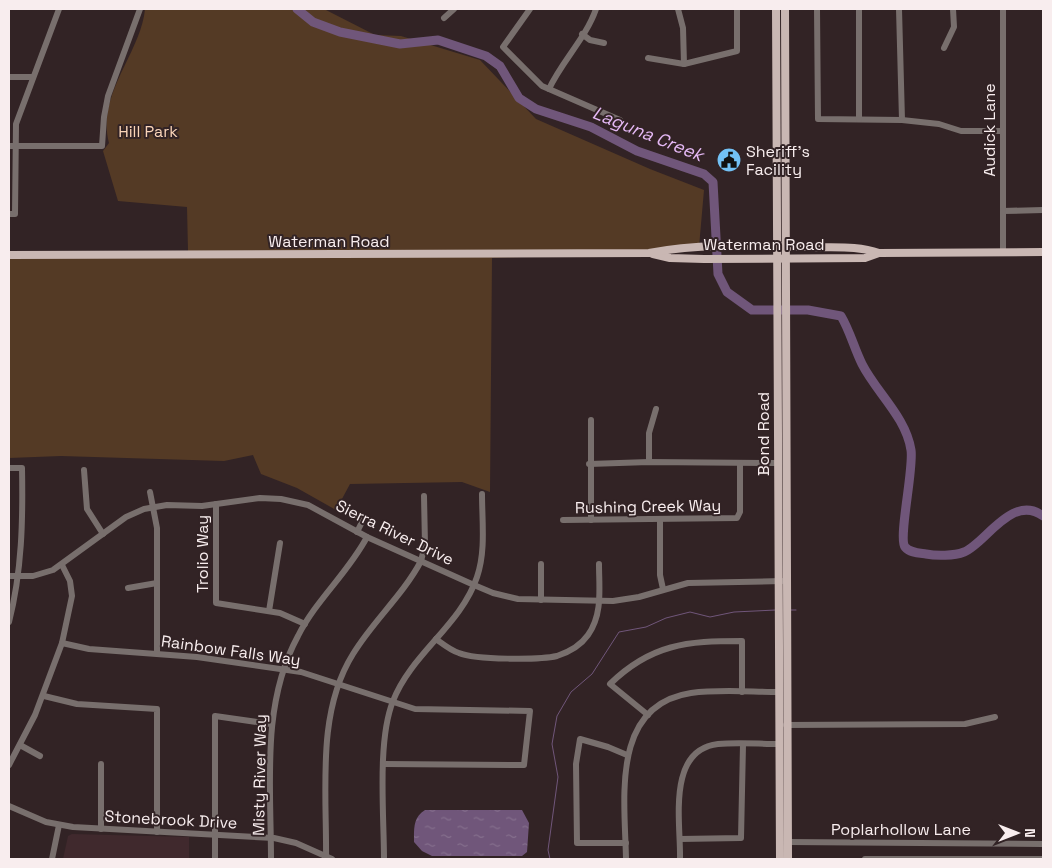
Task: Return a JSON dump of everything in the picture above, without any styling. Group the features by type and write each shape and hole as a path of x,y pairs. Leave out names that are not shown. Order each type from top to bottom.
{"main road":[{"name":"Bond Road","path":"776,9 782,247"},
{"name":"Bond Road","path":"782,581 786,521 786,297 782,257 784,9"},
{"name":"Waterman Road","path":"9,255 649,253 684,248 744,247 865,248 879,253"},
{"name":"Waterman Road","path":"649,253 670,258 704,259 782,257 865,258 879,253 1043,252"},
{"name":"Bond Road","path":"782,257 777,296 777,463 782,581 788,859"},
{"path":"777,463 782,469 782,509 786,521"},
{"name":"Bond Road","path":"780,859 779,692 783,620"},
{"path":"779,692 783,697 784,733 786,738"}],"street":[{"path":"9,214 15,214 12,146 17,118 59,9"},
{"path":"12,146 102,146 108,96 137,22 140,9"},
{"path":"444,18 454,9"},
{"path":"530,9 503,47 538,84 620,120"},
{"path":"549,89 560,66 582,34 596,9"},
{"path":"678,9 683,28 684,64"},
{"path":"648,58 684,64 737,51 737,9"},
{"path":"817,9 818,119 902,120 940,124 961,131 1003,131"},
{"path":"859,9 859,119"},
{"path":"899,9 902,120"},
{"path":"944,48 954,27 954,9"},
{"name":"Audick Lane","path":"1003,9 1003,252"},
{"path":"582,34 590,40 604,43"},
{"path":"9,77 32,77"},
{"path":"1003,211 1043,210"},
{"path":"649,462 649,433 656,410"},
{"path":"591,420 591,520"},
{"path":"590,464 649,462 777,463"},
{"name":"Rushing Creek Way","path":"563,520 736,518 740,512 740,463"},
{"path":"9,468 22,468 22,530 18,577 9,622"},
{"path":"84,470 84,497 87,509 103,534"},
{"path":"150,492 157,528 157,653"},
{"path":"384,859 386,723 392,703 407,675 464,604 474,585 482,549 482,494"},
{"path":"328,858 327,738 331,710 338,684 360,642 421,561 425,545 424,496"},
{"name":"Sierra River Drive","path":"9,576 18,577 44,573 62,565 126,517 153,506 216,504 260,498 295,501 319,510 367,537 474,585 506,597 599,601 626,599 698,582 782,581"},
{"name":"Trolio Way","path":"216,504 216,603 269,610 288,615 305,624"},
{"path":"357,532 364,518"},
{"path":"660,519 660,575 663,589"},
{"name":"Misty River Way","path":"270,859 271,724 284,669 305,624 355,557 367,537"},
{"path":"269,610 280,543"},
{"path":"541,564 541,600"},
{"path":"436,638 451,650 475,657 556,656 571,650 588,634 596,619 599,601 599,564"},
{"path":"9,765 44,696 62,643 72,596 70,581 62,565"},
{"path":"128,588 157,583"},
{"path":"648,715 610,684 642,658 676,645 701,641 742,641 742,692"},
{"name":"Rainbow Falls Way","path":"62,643 89,649 157,653 284,669 338,684 392,703 424,710 530,711 524,765 384,764"},
{"path":"626,859 627,755 636,730 648,715 664,703 685,695 779,692"},
{"path":"44,696 77,704 157,709 157,832"},
{"path":"215,859 215,716 271,724"},
{"path":"786,725 965,724 995,717"},
{"path":"626,843 576,843 576,764 580,739 608,746 627,755"},
{"path":"680,859 680,780 686,764 700,751 716,744 780,744"},
{"path":"20,745 40,756"},
{"path":"680,839 741,838 743,745"},
{"path":"101,764 101,829"},
{"name":"Stonebrook Drive","path":"9,806 33,818 59,825 271,838 296,843 328,858"},
{"path":"52,859 59,825"},
{"name":"Poplarhollow Lane","path":"788,842 1043,844"},
{"path":"865,859 1043,859"}],"shaded area":[{"path":"72,834 189,837 189,859 63,859 68,836"}],"green space":[{"name":"Hill Park","path":"145,9 324,9 375,35 401,36 480,60 536,119 650,169 704,190 699,247 631,253 492,258 490,492 462,482 350,484 336,510 297,488 261,474 253,455 224,461 61,456 9,458 9,256 188,251 187,207 118,201 103,151 109,143 107,125 114,91 136,42"}],"water":[{"path":"425,810 522,810 529,823 527,852 522,856 432,856 422,851 414,842 416,820"}],"waterway":[{"name":"Laguna Creek","path":"297,9 313,22 340,32 400,44 438,40 486,56 500,66 519,98 536,109 591,127 637,151 704,174 713,182 718,274 727,292 752,310 808,310 841,316 862,364 903,427 911,450 903,531 903,541 907,549 935,555 960,553 972,547 1010,515 1021,511 1032,511 1043,516"},
{"path":"550,859 548,850 558,777 552,744 557,716 571,692 592,674 619,632 646,627 666,618 690,612 710,617 734,612 776,610"},
{"path":"790,610 796,610"}],"place":[{"name":"Sheriff's Facility","path":"729,160"}]}
